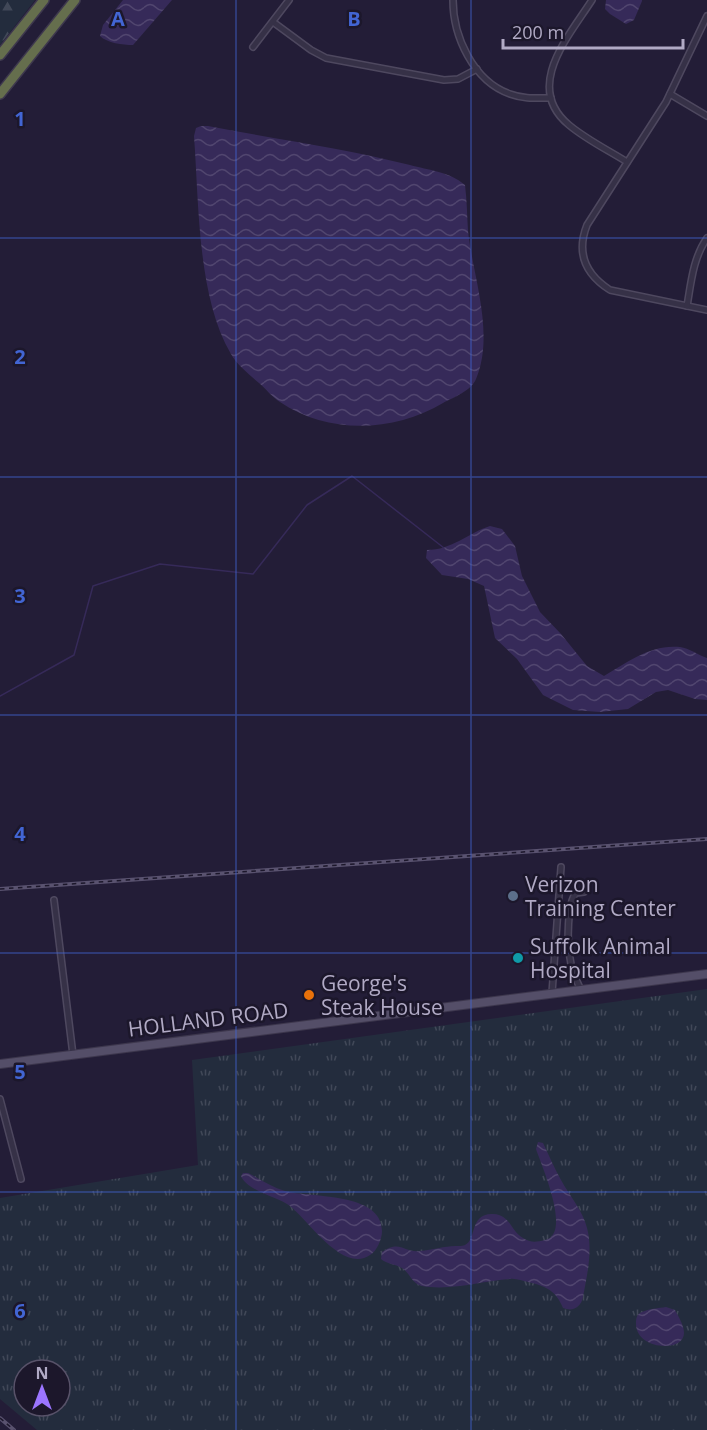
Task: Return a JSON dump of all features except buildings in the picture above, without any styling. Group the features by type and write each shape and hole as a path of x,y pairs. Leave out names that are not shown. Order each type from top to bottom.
{"highway":[{"path":"0,55 44,0"},
{"path":"0,94 75,0"}],"main road":[{"name":"HOLLAND ROAD","path":"0,1064 707,974"}],"street":[{"path":"253,47 289,0"},
{"path":"453,0 457,30 477,69 494,85 509,94 528,98 551,98"},
{"path":"592,0 555,59 550,74 551,98 559,114 568,124 627,162"},
{"path":"707,16 670,94 587,225 581,239 582,256 590,272 600,284 609,290 707,310"},
{"path":"273,22 311,51 332,60 437,80 458,79 477,69"},
{"path":"670,94 707,116"},
{"path":"687,306 695,264 700,248 707,238"},
{"path":"552,993 561,867"},
{"path":"581,990 570,959 569,932 572,898 576,893 584,892"},
{"path":"54,900 73,1055"},
{"path":"0,1099 21,1179"}],"green space":[{"path":"0,0 35,0 0,45"},
{"path":"707,989 707,1430 37,1430 23,1418 72,1418 72,1358 12,1358 12,1409 0,1399 0,1198 198,1165 192,1060"}],"water":[{"path":"123,0 172,0 133,45 111,42 100,36 103,25"},
{"path":"606,0 642,1 634,20 626,24 605,9"},
{"path":"201,126 385,159 446,174 465,185 468,231 483,325 481,362 474,383 457,396 424,413 404,420 362,426 319,420 299,413 274,398 244,370 231,354 220,331 206,277 199,219 194,136 196,128"},
{"path":"490,526 502,529 515,546 522,576 540,612 587,666 604,676 650,651 669,647 683,648 707,658 707,700 695,699 668,690 656,692 628,709 600,712 573,710 543,695 517,659 495,638 484,586 468,579 442,575 426,558 427,550 452,544"},
{"path":"538,1142 543,1143 558,1175 582,1215 589,1236 588,1271 582,1301 576,1308 563,1308 553,1293 540,1285 514,1279 455,1287 422,1286 402,1268 381,1259 382,1252 398,1246 420,1251 464,1245 469,1242 477,1222 485,1215 493,1214 503,1217 519,1235 529,1241 545,1240 553,1235 556,1213 549,1184 536,1149"},
{"path":"243,1173 248,1173 285,1191 343,1199 370,1209 379,1218 382,1231 377,1248 370,1255 360,1259 338,1252 290,1206 249,1186 241,1176"},
{"path":"666,1307 675,1310 684,1333 682,1339 676,1344 660,1346 643,1339 638,1332 637,1316 645,1311"}],"waterway":[{"path":"0,696 74,655 93,586 160,564 253,574 307,505 352,476 444,548"}],"railway":[{"path":"0,889 707,839"},
{"path":"0,1418 14,1430"}],"place":[{"name":"Verizon Training Center","path":"513,896"},
{"name":"Suffolk Animal Hospital","path":"518,958"},
{"name":"George's Steak House","path":"309,995"}]}
